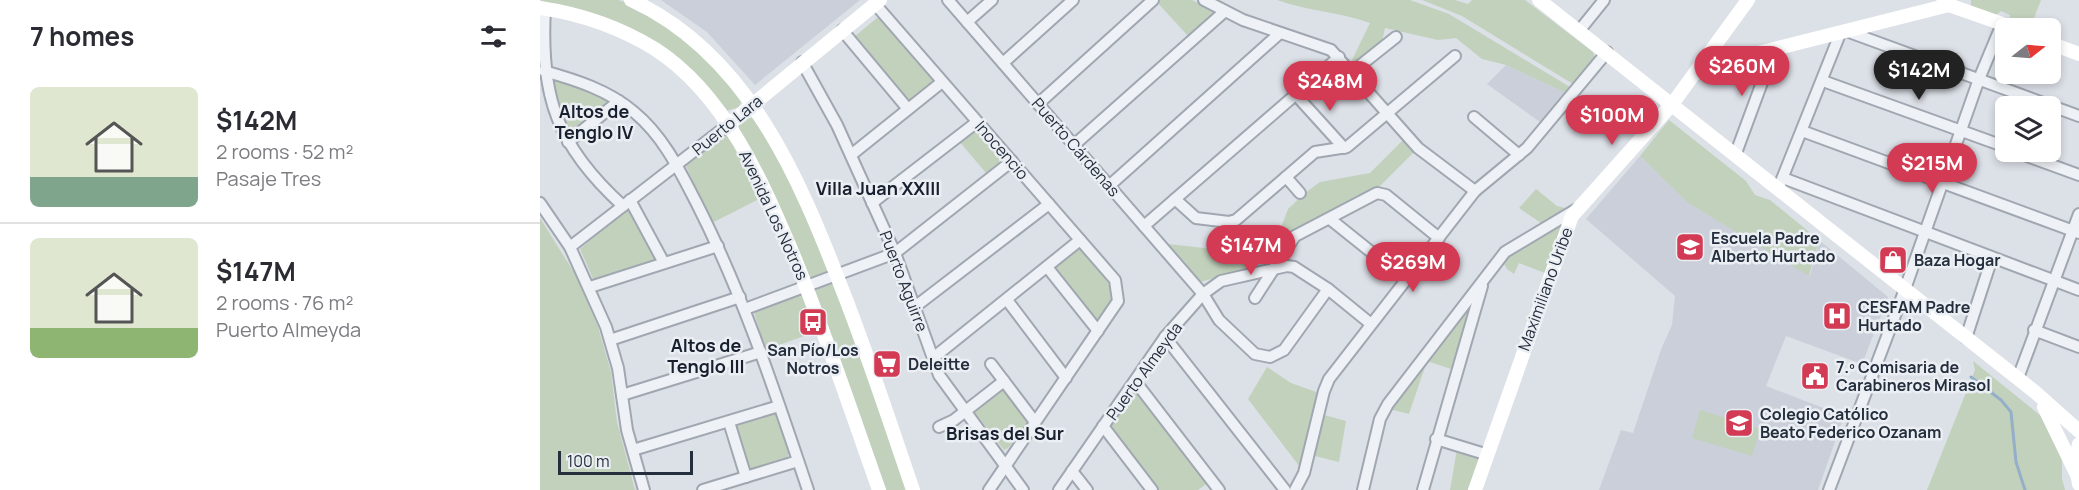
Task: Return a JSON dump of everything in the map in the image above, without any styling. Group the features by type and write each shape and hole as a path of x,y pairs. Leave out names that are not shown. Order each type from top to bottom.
{"street":[{"name":"Avenida Los Notros","path":"631,0 680,28 731,77 753,105 791,170 836,274 913,490"},
{"name":"Puerto Cárdenas","path":"948,0 1203,294 1219,320 1255,354 1267,357 1284,350 1328,289"},
{"path":"967,22 992,0"},
{"path":"1003,63 1073,0"},
{"path":"1038,104 1154,0"},
{"path":"1204,0 1224,12 1322,46 1339,57 1418,148 1475,191"},
{"path":"1539,0 1736,153 1780,183 1905,289 2036,392 2079,430"},
{"path":"1579,31 1604,0"},
{"name":"Maximiliano Uribe","path":"1475,490 1485,454 1562,238 1576,210 1672,103 1748,0"},
{"path":"1935,0 1949,5"},
{"name":"Puerto Lara","path":"570,247 753,105 802,62 878,2"},
{"name":"Inocencio","path":"878,2 942,82 1115,280 1119,296 1118,302 1098,332"},
{"path":"1699,68 1949,5 1967,5 1995,19"},
{"name":"Avenida Los Notros","path":"543,9 579,15 603,23 656,50 690,79 729,124 759,178 806,286 841,376 879,490"},
{"path":"543,9 544,71 553,108 568,142 600,184 627,203 664,263"},
{"path":"1074,145 1224,12"},
{"path":"842,30 908,109"},
{"path":"1109,186 1280,33"},
{"path":"1845,33 2079,116"},
{"path":"1780,183 1845,33"},
{"path":"1352,72 1396,37"},
{"path":"2061,47 2079,54"},
{"path":"1736,153 1774,50"},
{"path":"1829,490 1905,289 1979,79 1995,50"},
{"path":"1295,490 1304,473 1326,384 1475,191 1519,155 1607,52"},
{"path":"1315,152 1344,148 1455,56"},
{"path":"1144,226 1339,57"},
{"name":"Puerto Aguirre","path":"802,62 850,155 895,253 939,375 1023,490"},
{"path":"544,71 585,83 619,101 650,127 677,165 718,246 745,309 808,490"},
{"path":"1823,81 1995,143"},
{"path":"850,155 942,82"},
{"path":"1296,95 1344,148"},
{"path":"568,142 619,101"},
{"path":"1474,117 1519,155"},
{"path":"872,203 977,122"},
{"path":"1802,131 2076,232"},
{"path":"1175,199 1192,217 1229,222 1241,217 1333,136"},
{"path":"745,309 895,253 1012,161"},
{"path":"2043,162 2079,175"},
{"path":"1286,177 1300,193"},
{"path":"1780,183 1925,232 2079,290"},
{"path":"1255,298 1295,236 1380,192 1439,238"},
{"path":"540,203 570,247 590,287 610,340 633,450 644,490"},
{"path":"916,306 1048,204"},
{"path":"1363,490 1380,419 1388,404 1505,252 1576,210"},
{"path":"2018,378 2034,330 2076,232 2079,214"},
{"path":"1330,219 1406,280"},
{"path":"933,358 1080,240"},
{"path":"590,287 718,246"},
{"path":"1966,338 1992,258"},
{"path":"989,490 1098,332 1047,267"},
{"name":"Puerto Almeyda","path":"1059,490 1165,337 1203,294 1221,280 1272,269 1294,267 1328,289 1371,324"},
{"path":"1423,490 1484,279"},
{"path":"610,340 740,297"},
{"path":"1007,300 1066,378"},
{"path":"2034,330 2079,347"},
{"path":"1165,337 1285,490"},
{"path":"622,395 761,352"},
{"path":"991,364 1035,422"},
{"path":"939,427 965,412 1004,381"},
{"path":"1135,381 1219,490"},
{"path":"2036,392 2059,404 2079,420"},
{"path":"2036,392 2077,478"},
{"path":"633,450 779,406"},
{"path":"729,422 746,477"},
{"path":"1103,426 1152,490"},
{"path":"1436,439 1485,454"},
{"path":"2077,478 2079,444"},
{"path":"703,490 798,461"},
{"path":"1072,471 1087,490"}],"shaded area":[{"path":"661,0 860,0 755,85 707,32"},
{"path":"1506,65 1566,93 1540,122 1487,84"},
{"path":"1640,156 1688,203 1810,276 1819,240 1888,297 1862,364 1786,336 1766,386 1844,416 1818,490 1599,490 1621,430 1633,433 1662,347 1672,325 1675,296 1586,219"}],"green space":[{"path":"540,0 618,0 636,7 668,26 698,51 738,92 741,102 739,107 726,111 681,64"},
{"path":"1155,0 1192,0 1217,12 1189,37"},
{"path":"1277,0 1410,0 1449,14 1570,87 1566,93 1506,65 1482,59 1456,38 1438,40 1385,28 1381,46 1356,65 1352,60 1370,23"},
{"path":"1422,0 1455,0 1468,4 1472,0 1525,0 1593,52 1595,58 1573,84 1462,16"},
{"path":"1971,0 2041,0 2034,18 2010,18 2010,15 2001,11 1995,16 1971,6"},
{"path":"877,18 882,18 935,80 935,83 908,105 854,37"},
{"path":"553,77 608,98 609,102 572,132 567,132 550,78"},
{"path":"749,118 754,118 789,175 828,271 813,278 807,275 739,129 739,125"},
{"path":"1669,120 1746,181 1755,195 1770,200 1819,240 1809,276 1688,203 1640,156"},
{"path":"973,130 978,131 999,158 999,163 986,173 959,141"},
{"path":"725,133 728,133 763,197 712,223 686,166"},
{"path":"1403,140 1413,153 1375,191 1303,229 1275,259 1201,282 1168,244 1249,253 1274,246 1288,209 1305,193 1320,182 1370,173"},
{"path":"1536,189 1557,206 1565,208 1541,223 1519,208"},
{"path":"630,210 657,260 594,281 580,249 624,211"},
{"path":"540,218 575,274 598,327 611,372 617,422 635,490 540,490"},
{"path":"1560,224 1562,225 1545,273 1519,263 1514,274 1507,269 1503,262 1505,258"},
{"path":"1078,248 1104,277 1111,290 1112,296 1108,307 1097,322 1053,269"},
{"path":"831,281 835,283 909,490 884,490 815,291 816,288"},
{"path":"802,292 818,331 765,350 754,312"},
{"path":"1472,303 1451,369 1427,361 1409,414 1389,409"},
{"path":"1973,361 2041,416 2062,458 2062,479 2065,490 1927,490 1975,370"},
{"path":"1267,367 1291,383 1319,393 1300,467 1248,399"},
{"path":"1003,387 1027,420 1026,426 1004,450 973,410"},
{"path":"1135,388 1209,482 1198,490 1156,490 1108,424"},
{"path":"1700,410 1760,429 1752,456 1692,438"},
{"path":"770,411 775,413 789,454 787,458 752,469 747,468 734,427 738,421"},
{"path":"1324,415 1346,421 1339,462 1315,456"},
{"path":"1457,449 1479,459 1469,490 1450,490"}],"waterway":[{"path":"1971,377 2001,400 2011,412 2016,462 2025,490"}],"place":[{"name":"Escuela Padre Alberto Hurtado","path":"1690,247"},
{"name":"Baza Hogar","path":"1893,260"},
{"name":"CESFAM Padre Hurtado","path":"1837,316"},
{"name":"San Pío/Los Notros","path":"813,322"},
{"name":"Deleitte","path":"887,364"},
{"name":"7.º Comisaria de Carabineros Mirasol","path":"1815,376"},
{"name":"Colegio Católico Beato Federico Ozanam","path":"1739,423"}],"district":[{"name":"Altos de Tenglo IV","path":"594,122"},
{"name":"Villa Juan XXIII","path":"878,189"},
{"name":"Altos de Tenglo III","path":"706,356"},
{"name":"Brisas del Sur","path":"1005,434"}]}
